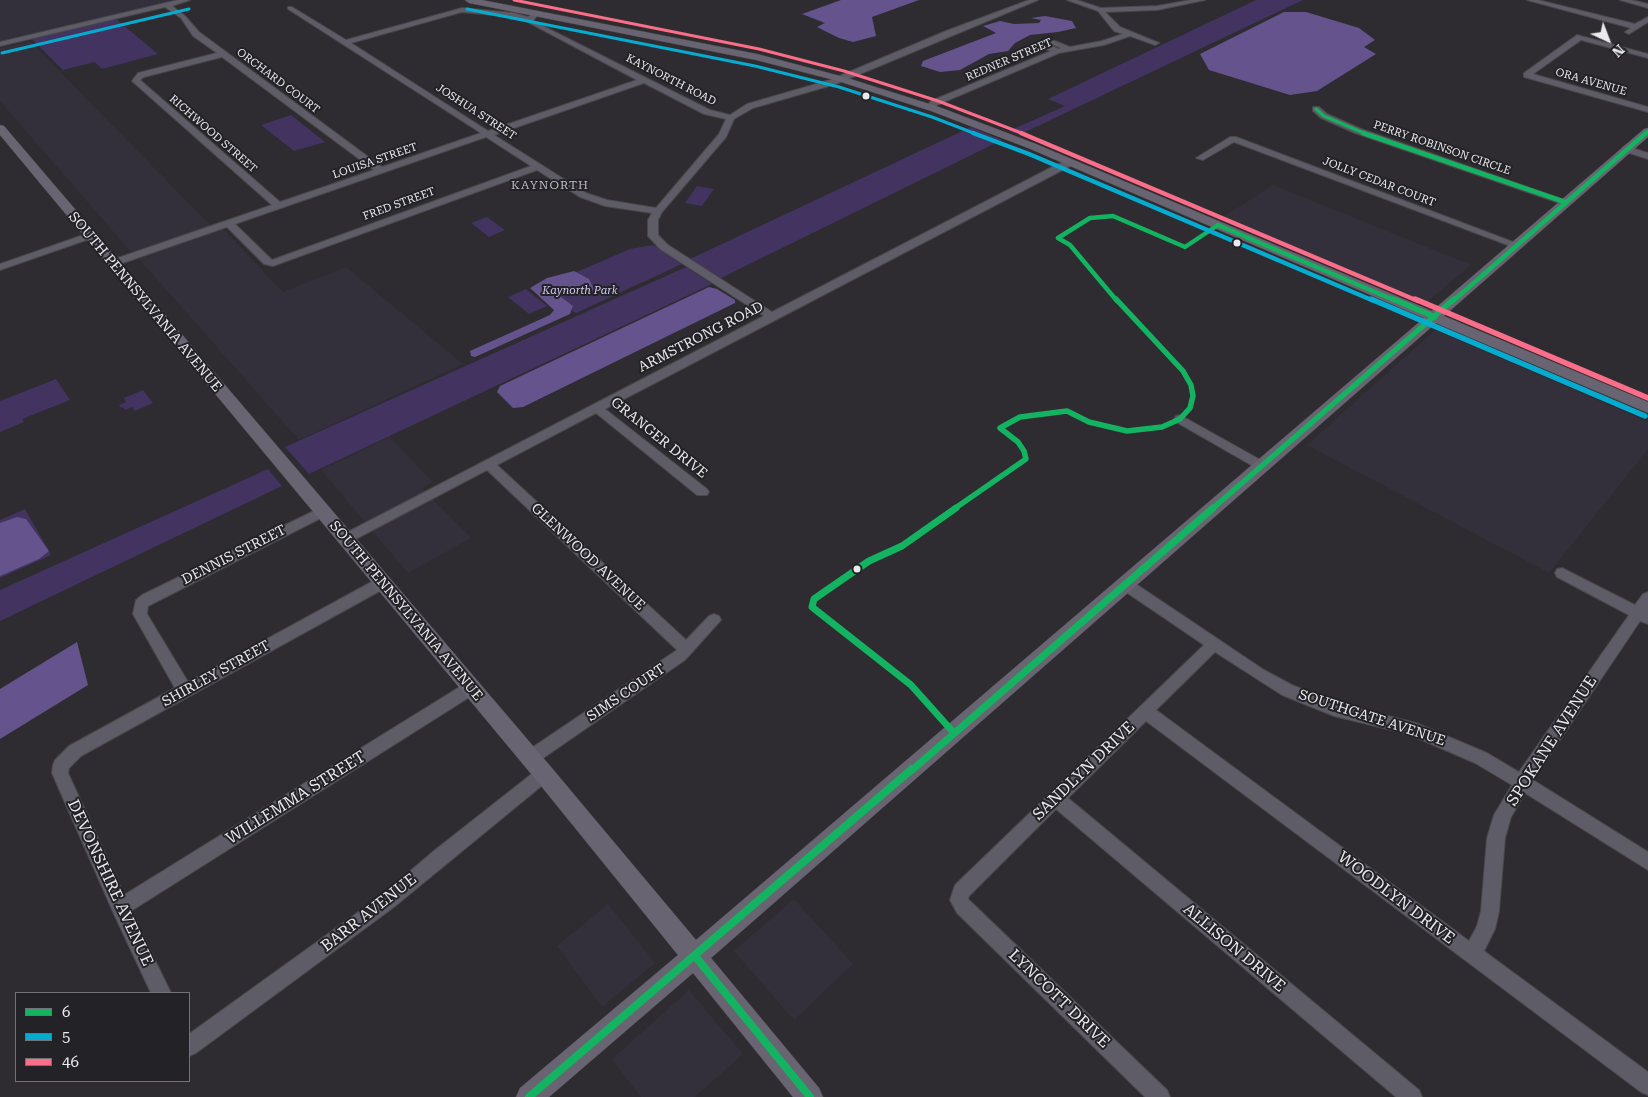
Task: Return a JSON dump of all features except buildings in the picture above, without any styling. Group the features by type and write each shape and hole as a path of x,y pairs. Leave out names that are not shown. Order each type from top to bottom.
{"main road":[{"path":"476,1 532,16 736,53 841,79 930,107 998,132 1072,163 1648,408"},
{"name":"SOUTH PENNSYLVANIA AVENUE","path":"0,128 696,956 810,1097"},
{"path":"530,1097 696,956 1648,131"}],"street":[{"path":"0,44 187,0"},
{"path":"773,317 676,255 656,240 652,228 653,220 658,211 723,134 731,118 741,110 759,103 841,79 949,32 1035,0"},
{"path":"1070,0 1100,10 1158,8 1180,12"},
{"path":"1171,10 1198,0"},
{"path":"1530,0 1637,27"},
{"path":"1623,0 1648,6"},
{"name":"ORCHARD COURT","path":"167,5 184,17 196,34 381,171"},
{"name":"JOSHUA STREET","path":"290,8 584,195 595,200 658,211"},
{"name":"KAYNORTH ROAD","path":"344,42 462,10 532,16 644,80 707,112 731,118"},
{"path":"1100,10 1117,28 1154,43"},
{"path":"1626,34 1648,19"},
{"name":"REDNER STREET","path":"930,107 934,103 1057,51 1104,42 1128,34"},
{"name":"ORA AVENUE","path":"1648,56 1580,37 1527,75 1648,110"},
{"path":"1057,51 1044,45 1044,43 1055,43 1068,48"},
{"name":"RICHWOOD STREET","path":"223,54 137,78 136,81 278,206"},
{"name":"LOUISA STREET","path":"113,263 644,80"},
{"name":"PERRY ROBINSON CIRCLE","path":"1316,109 1324,116 1358,131 1565,202"},
{"name":"JOLLY CEDAR COURT","path":"1200,158 1234,139 1516,245"},
{"path":"1626,149 1648,156"},
{"name":"ARMSTRONG ROAD","path":"345,539 1061,166 1072,163"},
{"name":"FRED STREET","path":"228,223 268,262 278,262 539,166"},
{"path":"0,266 89,236"},
{"name":"GRANGER DRIVE","path":"597,408 702,492"},
{"path":"1180,419 1262,466"},
{"name":"GLENWOOD AVENUE","path":"489,465 686,649"},
{"name":"DENNIS STREET","path":"185,691 140,614 141,604 147,599 322,512"},
{"path":"1562,573 1643,615"},
{"name":"SHIRLEY STREET","path":"60,773 61,765 75,751 382,583"},
{"name":"SOUTHGATE AVENUE","path":"1125,584 1259,674 1312,702 1410,728 1481,758 1648,862"},
{"name":"SPOKANE AVENUE","path":"1472,954 1486,929 1490,911 1496,838 1503,815 1522,782 1643,615 1648,598"},
{"name":"SIMS COURT","path":"537,766 680,656 714,620"},
{"name":"SANDLYN DRIVE","path":"959,900 961,891 1214,644"},
{"name":"WILLEMMA STREET","path":"120,908 471,688"},
{"name":"WOODLYN DRIVE","path":"1145,711 1648,1085"},
{"name":"BARR AVENUE","path":"190,1045 388,901 441,856 537,766"},
{"name":"DEVONSHIRE AVENUE","path":"60,773 120,908 161,992"},
{"name":"ALLISON DRIVE","path":"1055,798 1412,1097"},
{"name":"LYNCOTT DRIVE","path":"959,900 971,915 1160,1097"}],"shaded area":[{"path":"0,0 179,0 0,42"},
{"path":"30,41 211,226 131,252 0,101 0,48"},
{"path":"1273,185 1471,265 1427,302 1421,301 1220,219"},
{"path":"223,229 283,292 346,267 463,364 299,440 139,259"},
{"path":"1435,330 1648,422 1648,449 1549,573 1307,445"},
{"path":"390,437 433,482 422,488 471,538 408,573 321,470"},
{"path":"794,899 853,964 794,1020 734,951"},
{"path":"608,904 655,963 602,1007 557,946"},
{"path":"689,990 743,1054 695,1097 641,1097 612,1059"}],"green space":[{"path":"841,0 919,0 872,17 876,36 853,42 839,38 817,27 825,23 802,14"},
{"path":"1256,0 1303,0 1019,135 1009,131 1065,106 1048,99"},
{"path":"1284,12 1306,12 1359,28 1375,40 1364,47 1376,54 1317,91 1290,95 1209,70 1200,54"},
{"path":"1045,16 1072,21 1076,28 1030,35 1015,43 1008,51 989,54 960,70 940,72 921,66 923,61 996,33 983,26 1000,21 1014,24 1039,23 1041,20 1031,18"},
{"path":"116,19 158,54 102,69 95,62 63,70 32,39"},
{"path":"291,115 325,142 294,151 261,125"},
{"path":"971,127 1002,140 721,278 690,259"},
{"path":"697,186 714,189 702,206 685,203"},
{"path":"487,217 505,230 489,237 471,223"},
{"name":"Kaynorth Park","path":"653,245 682,264 576,313 537,289 630,249"},
{"path":"686,267 712,284 309,474 285,447"},
{"path":"574,271 589,279 594,289 581,295 557,294 573,306 570,314 475,357 471,356 470,351 550,315 554,310 530,288 547,278"},
{"path":"709,287 717,289 735,300 735,303 523,407 513,408 497,392 500,386"},
{"path":"526,289 547,306 529,314 508,297"},
{"path":"56,379 70,400 22,419 24,422 0,432 0,401"},
{"path":"143,390 153,403 135,411 132,407 125,410 123,407 121,408 119,405 126,402 124,398"},
{"path":"268,469 282,486 0,621 0,590"},
{"path":"25,509 51,555 0,578 0,520"},
{"path":"17,517 26,519 49,551 39,559 0,576 0,523"},
{"path":"77,642 88,685 0,739 0,689"}],"transit line":[{"name":"46","path":"514,0 759,49 844,71 938,101 1035,138 1648,398"},
{"name":"5","path":"2,53 189,9"},
{"name":"5","path":"467,9 755,66 839,87 932,117 1029,154 1645,416"},
{"name":"6","path":"1316,109 1324,116 1358,131 1565,202"},
{"name":"6","path":"529,1097 834,837 1648,131"},
{"name":"6","path":"953,732 911,685 812,607 814,599 869,561 902,546 1026,459 1024,451 1018,442 1000,428 1020,417 1067,411 1089,422 1107,427 1127,431 1144,430 1162,427 1180,419 1190,408 1193,396 1191,385 1183,371 1121,305 1070,245 1058,238 1090,218 1113,216 1185,247 1218,225 1435,317"},
{"name":"6","path":"695,956 810,1097"}],"district":[{"name":"KAYNORTH","path":"550,185"}]}
